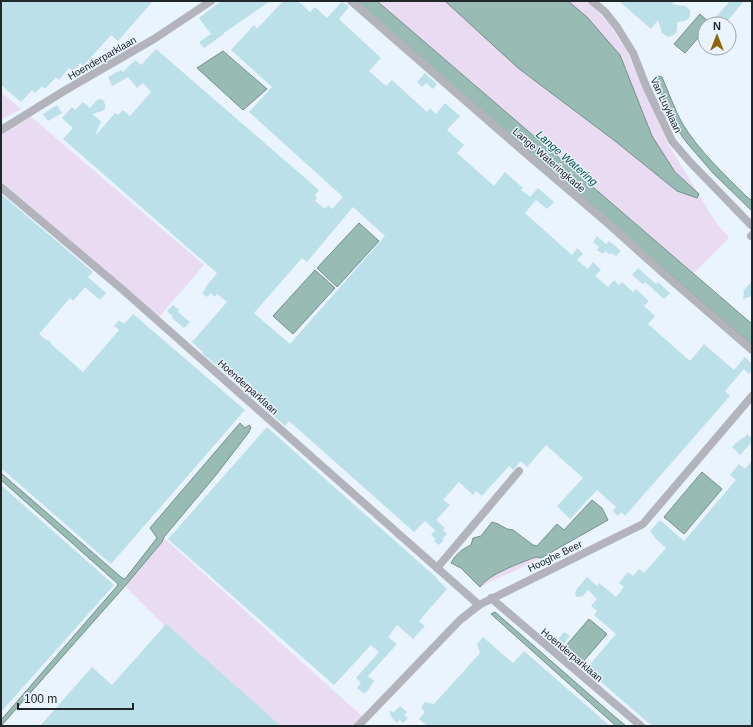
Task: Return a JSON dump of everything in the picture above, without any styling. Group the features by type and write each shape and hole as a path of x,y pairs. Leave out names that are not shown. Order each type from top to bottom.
{"street":[{"name":"Hoenderparklaan","path":"1,130 64,91 154,39 211,1"},
{"name":"Lange Wateringkade","path":"351,1 752,350"},
{"name":"Van Luyklaan","path":"592,1 605,12 617,27 633,54 646,86 672,141 690,162 752,226"},
{"name":"Hoenderparklaan","path":"1,187 135,300 479,605"},
{"name":"Hooghe Beer","path":"358,726 460,620 479,605 643,524 752,396"},
{"path":"437,568 519,471"},
{"name":"Hoenderparklaan","path":"491,598 641,726"}],"shaded area":[{"path":"355,1 377,1 752,324 752,345"},
{"path":"377,1 586,1 610,25 626,50 668,144 715,221 729,238 694,273"},
{"path":"445,1 568,1 587,17 620,55 652,136 675,172 699,194 697,198 677,191 615,141 518,68"},
{"path":"697,17 697,39 685,53 674,44"},
{"path":"223,51 267,89 243,110 197,68"},
{"path":"656,77 662,77 682,123 712,162 747,197 752,200 752,211 713,173 677,129 656,81"},
{"path":"1,92 21,109 1,120"},
{"path":"29,115 204,265 159,317 1,181 1,132"},
{"path":"359,223 379,241 337,287 317,268"},
{"path":"315,270 335,288 293,334 273,316"},
{"path":"240,423 245,428 249,425 251,427 249,432 216,475 125,586 1,726 1,720 118,585 1,480 1,473 125,579 157,538 150,528"},
{"path":"702,472 722,489 684,534 664,517"},
{"path":"592,500 602,508 608,520 541,558 536,557 497,573 484,582 480,587 461,568 451,563 460,552 471,545 473,538 481,536 492,522 507,529 513,530 533,545 537,546 557,524 564,530"},
{"path":"163,537 363,717 354,726 280,726 166,627 125,586 162,542"},
{"path":"536,557 541,558 480,587 484,582 497,573"},
{"path":"495,612 626,726 616,726 491,614"},
{"path":"589,619 607,634 582,663 564,648"}],"building":[{"path":"1,1 153,1 118,41 111,35 83,66 80,63 73,71 69,68 59,80 56,77 45,89 42,86 35,93 32,90 21,102 1,85"},
{"path":"221,1 270,1 204,48 199,42 211,34 199,18"},
{"path":"283,1 298,1 310,12 315,7 327,18 342,1 349,7 339,19 381,58 369,71 386,86 392,80 427,112 430,108 436,114 445,103 460,116 447,130 464,145 457,153 494,186 505,172 523,188 521,190 530,197 538,188 554,202 547,209 536,200 525,213 572,255 577,248 583,254 577,260 588,269 593,262 601,270 595,276 608,287 614,280 619,285 622,282 633,292 636,289 649,301 644,306 655,316 648,324 690,361 704,344 734,370 745,357 752,364 752,370 749,374 744,369 725,391 730,396 625,516 621,512 618,516 613,511 616,507 597,490 570,519 557,506 583,478 546,445 527,467 521,461 513,470 509,466 482,496 476,491 473,495 459,482 443,500 450,505 436,520 445,528 443,530 447,534 439,545 434,541 436,539 431,535 435,530 425,521 414,532 289,421 285,426 202,353 203,352 192,342 227,302 217,294 215,297 211,293 207,297 202,293 217,273 63,139 73,128 62,118 72,107 75,110 83,102 90,108 97,100 103,100 105,109 92,114 101,121 95,136 115,113 118,115 123,110 130,116 151,92 143,83 137,88 128,77 112,86 108,77 121,70 123,72 135,60 141,65 156,49 319,190 315,196 317,198 315,201 325,209 328,205 332,209 343,197 249,112 272,87 231,50 254,25 257,29","holes":["353,207 385,236 290,344 254,313 302,258 307,262"]},
{"path":"619,1 675,1 672,4 685,6 690,10 690,15 685,21 677,22 676,33 668,37 662,33 658,20 651,29"},
{"path":"730,1 744,1 732,16 717,16"},
{"path":"425,73 437,84 433,89 426,83 422,87 417,82"},
{"path":"57,105 62,113 48,121 43,114"},
{"path":"1,194 93,272 88,277 106,293 100,300 85,287 73,301 70,298 39,334 46,340 50,341 51,344 83,372 119,330 114,326 119,320 124,324 133,314 245,410 111,564 1,468"},
{"path":"597,236 606,244 609,241 621,251 616,256 611,253 610,255 605,251 603,254 597,250 599,247 593,242"},
{"path":"638,268 656,284 658,282 670,293 664,299 645,282 643,284 632,275"},
{"path":"752,281 752,296 743,299 743,291"},
{"path":"173,305 179,310 178,312 190,322 184,328 172,318 173,317 167,311"},
{"path":"267,427 438,579 447,589 419,621 425,626 413,639 397,625 388,637 397,644 368,676 374,681 364,694 357,688 361,683 356,678 379,652 371,645 334,685 168,539"},
{"path":"747,434 752,438 752,442 740,455 732,447"},
{"path":"752,461 752,726 652,726 586,669 616,634 594,615 597,611 591,606 597,599 588,590 583,596 577,597 575,595 576,590 587,577 597,586 599,583 616,597 624,587 619,583 628,572 633,576 639,569 644,573 666,548 650,531 660,520 684,541 736,480 730,475 739,464 745,469"},
{"path":"1,485 114,585 1,712"},
{"path":"166,624 281,726 40,726 92,667 112,685"},
{"path":"564,632 570,636 560,648 555,643"},
{"path":"483,637 513,663 524,651 610,726 427,726 419,719 425,712 421,708 425,702 434,704 480,653 477,644"},
{"path":"400,706 407,712 404,715 408,718 403,723 399,720 397,723 392,718 389,711 394,712"}],"water label":[{"name":"Lange Watering","path":"567,158"}]}
